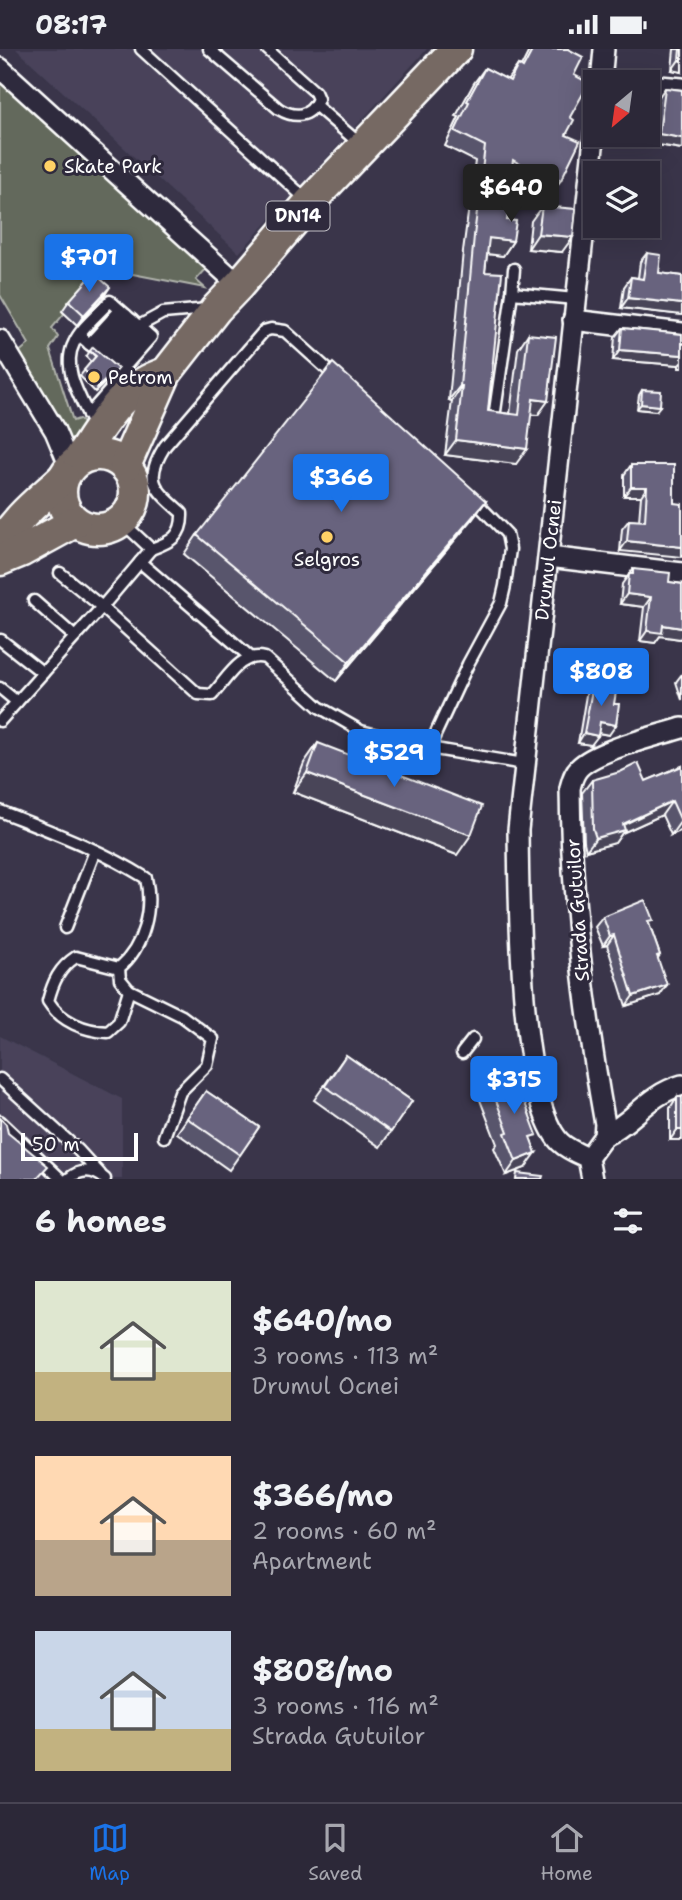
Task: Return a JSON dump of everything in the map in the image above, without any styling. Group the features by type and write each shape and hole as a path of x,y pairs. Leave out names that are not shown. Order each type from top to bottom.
{"main road":[{"name":"DN14","path":"125,466 166,373 216,309 310,202 456,49"},
{"name":"DN14","path":"0,547 6,534 24,513 71,468 92,423 134,388 152,377 166,373"},
{"path":"91,455 103,455 125,466 132,476 135,488 134,501 121,521 98,529 75,522 62,502 60,489 71,468 91,455"},
{"path":"0,560 75,522"}],"street":[{"path":"602,70 604,49"},
{"path":"0,68 239,285"},
{"path":"660,86 682,89"},
{"name":"Drumul Ocnei","path":"588,1158 561,1143 554,1133 543,1111 531,1058 520,924 518,830 593,147"},
{"path":"573,320 682,333"},
{"path":"0,340 55,431 71,468"},
{"path":"549,557 682,573"},
{"name":"Strada Gutuilor","path":"604,1136 605,1124 589,1040 581,976 570,788 573,776 579,768 596,757 682,727"},
{"path":"592,1179 588,1158 604,1136 624,1125 643,1105 682,1085"}],"lane":[{"path":"141,49 310,202"},
{"path":"209,49 279,109 291,116 302,116 316,105 318,99 315,92 267,49"},
{"path":"316,105 363,147"},
{"path":"494,418 514,269"},
{"path":"512,293 575,299"},
{"path":"92,423 70,364 73,345 79,335 110,301 151,337 105,358"},
{"path":"105,358 132,321 163,313 216,309"},
{"path":"105,358 132,321"},
{"path":"0,721 151,549 169,543 178,535 182,513 162,496 154,481 152,471 156,460 264,331 285,331 348,387"},
{"path":"79,335 124,374 92,423"},
{"path":"429,748 500,603 508,568 510,549 507,534 494,518 462,490"},
{"path":"121,521 151,549"},
{"path":"140,562 249,656 265,658 319,707 361,731 429,748 524,764"},
{"path":"60,573 102,607 198,694 212,695 241,661 249,656"},
{"path":"34,601 75,637"},
{"path":"1,640 43,673"},
{"path":"0,688 17,702"},
{"path":"0,811 117,860 146,878 150,898 140,938 131,958 119,968"},
{"path":"65,928 95,851"},
{"path":"119,968 76,957 64,964 53,983 48,1001 56,1013 75,1024 92,1031 108,1032 119,1022 130,990"},
{"path":"119,968 120,979 130,990 182,1016 213,1039 207,1065 180,1092 164,1137"},
{"path":"462,1053 473,1039"},
{"path":"0,1079 78,1150 102,1177"},
{"path":"0,1121 61,1179"},
{"path":"68,1179 83,1170 102,1177"}],"shaded area":[{"path":"16,49 427,49 239,253"},
{"path":"0,1036 122,1099 122,1179 0,1179"}],"green space":[{"name":"Skate Park","path":"0,73 208,267 196,280 205,288 107,269 92,287 62,311 64,314 52,328 58,337 50,349 73,421 79,419 84,424 72,447 18,353 29,344 0,295"}],"building":[{"path":"533,49 568,49 583,57 574,75 583,80 583,94 570,117 574,120 566,135 580,141 561,180 513,160 506,207 509,207 507,220 516,221 513,241 489,238 485,272 502,273 488,411 519,415 528,334 556,337 548,401 533,399 527,449 456,440 474,236 485,146 455,131 485,68 510,81 518,65 523,68"},
{"path":"665,88 682,90 682,138 660,134"},
{"path":"542,206 576,209 573,237 538,234"},
{"path":"647,253 661,255 659,273 682,276 682,304 628,298 631,277 643,279"},
{"path":"94,273 110,287 84,315 69,301"},
{"path":"622,328 682,334 682,355 620,350"},
{"path":"93,347 118,369 99,386 84,370 96,356 90,351"},
{"name":"Selgros","path":"333,363 486,501 349,662 197,535"},
{"path":"642,390 661,391 660,406 641,404"},
{"path":"631,465 674,465 674,503 682,504 682,547 627,541 629,520 645,521 647,487 631,487"},
{"path":"633,569 670,573 669,582 682,584 682,628 663,625 662,633 647,631 651,597 627,594 629,574 633,574"},
{"path":"594,679 607,682 605,691 616,692 614,704 619,704 616,725 600,722 598,736 584,733"},
{"path":"318,743 482,806 471,835 307,773"},
{"path":"638,763 646,781 682,766 682,821 672,801 623,824 625,830 596,838 593,829 592,780 620,772"},
{"path":"645,900 653,920 648,921 667,985 633,996 614,935 610,936 603,917"},
{"path":"346,1055 412,1101 391,1132 325,1086"},
{"path":"506,1071 513,1089 519,1087 537,1135 530,1137 536,1153 516,1161 487,1077"},
{"path":"206,1091 259,1127 240,1155 187,1118"},
{"path":"677,1097 682,1097 682,1130 677,1130"},
{"path":"0,1118 6,1124 8,1133 48,1166 36,1179 0,1179"},
{"path":"517,1173 543,1176 542,1179 516,1179"}],"place":[{"name":"Skate Park","path":"50,166"},
{"name":"Petrom","path":"94,377"},
{"name":"Selgros","path":"327,537"}]}
